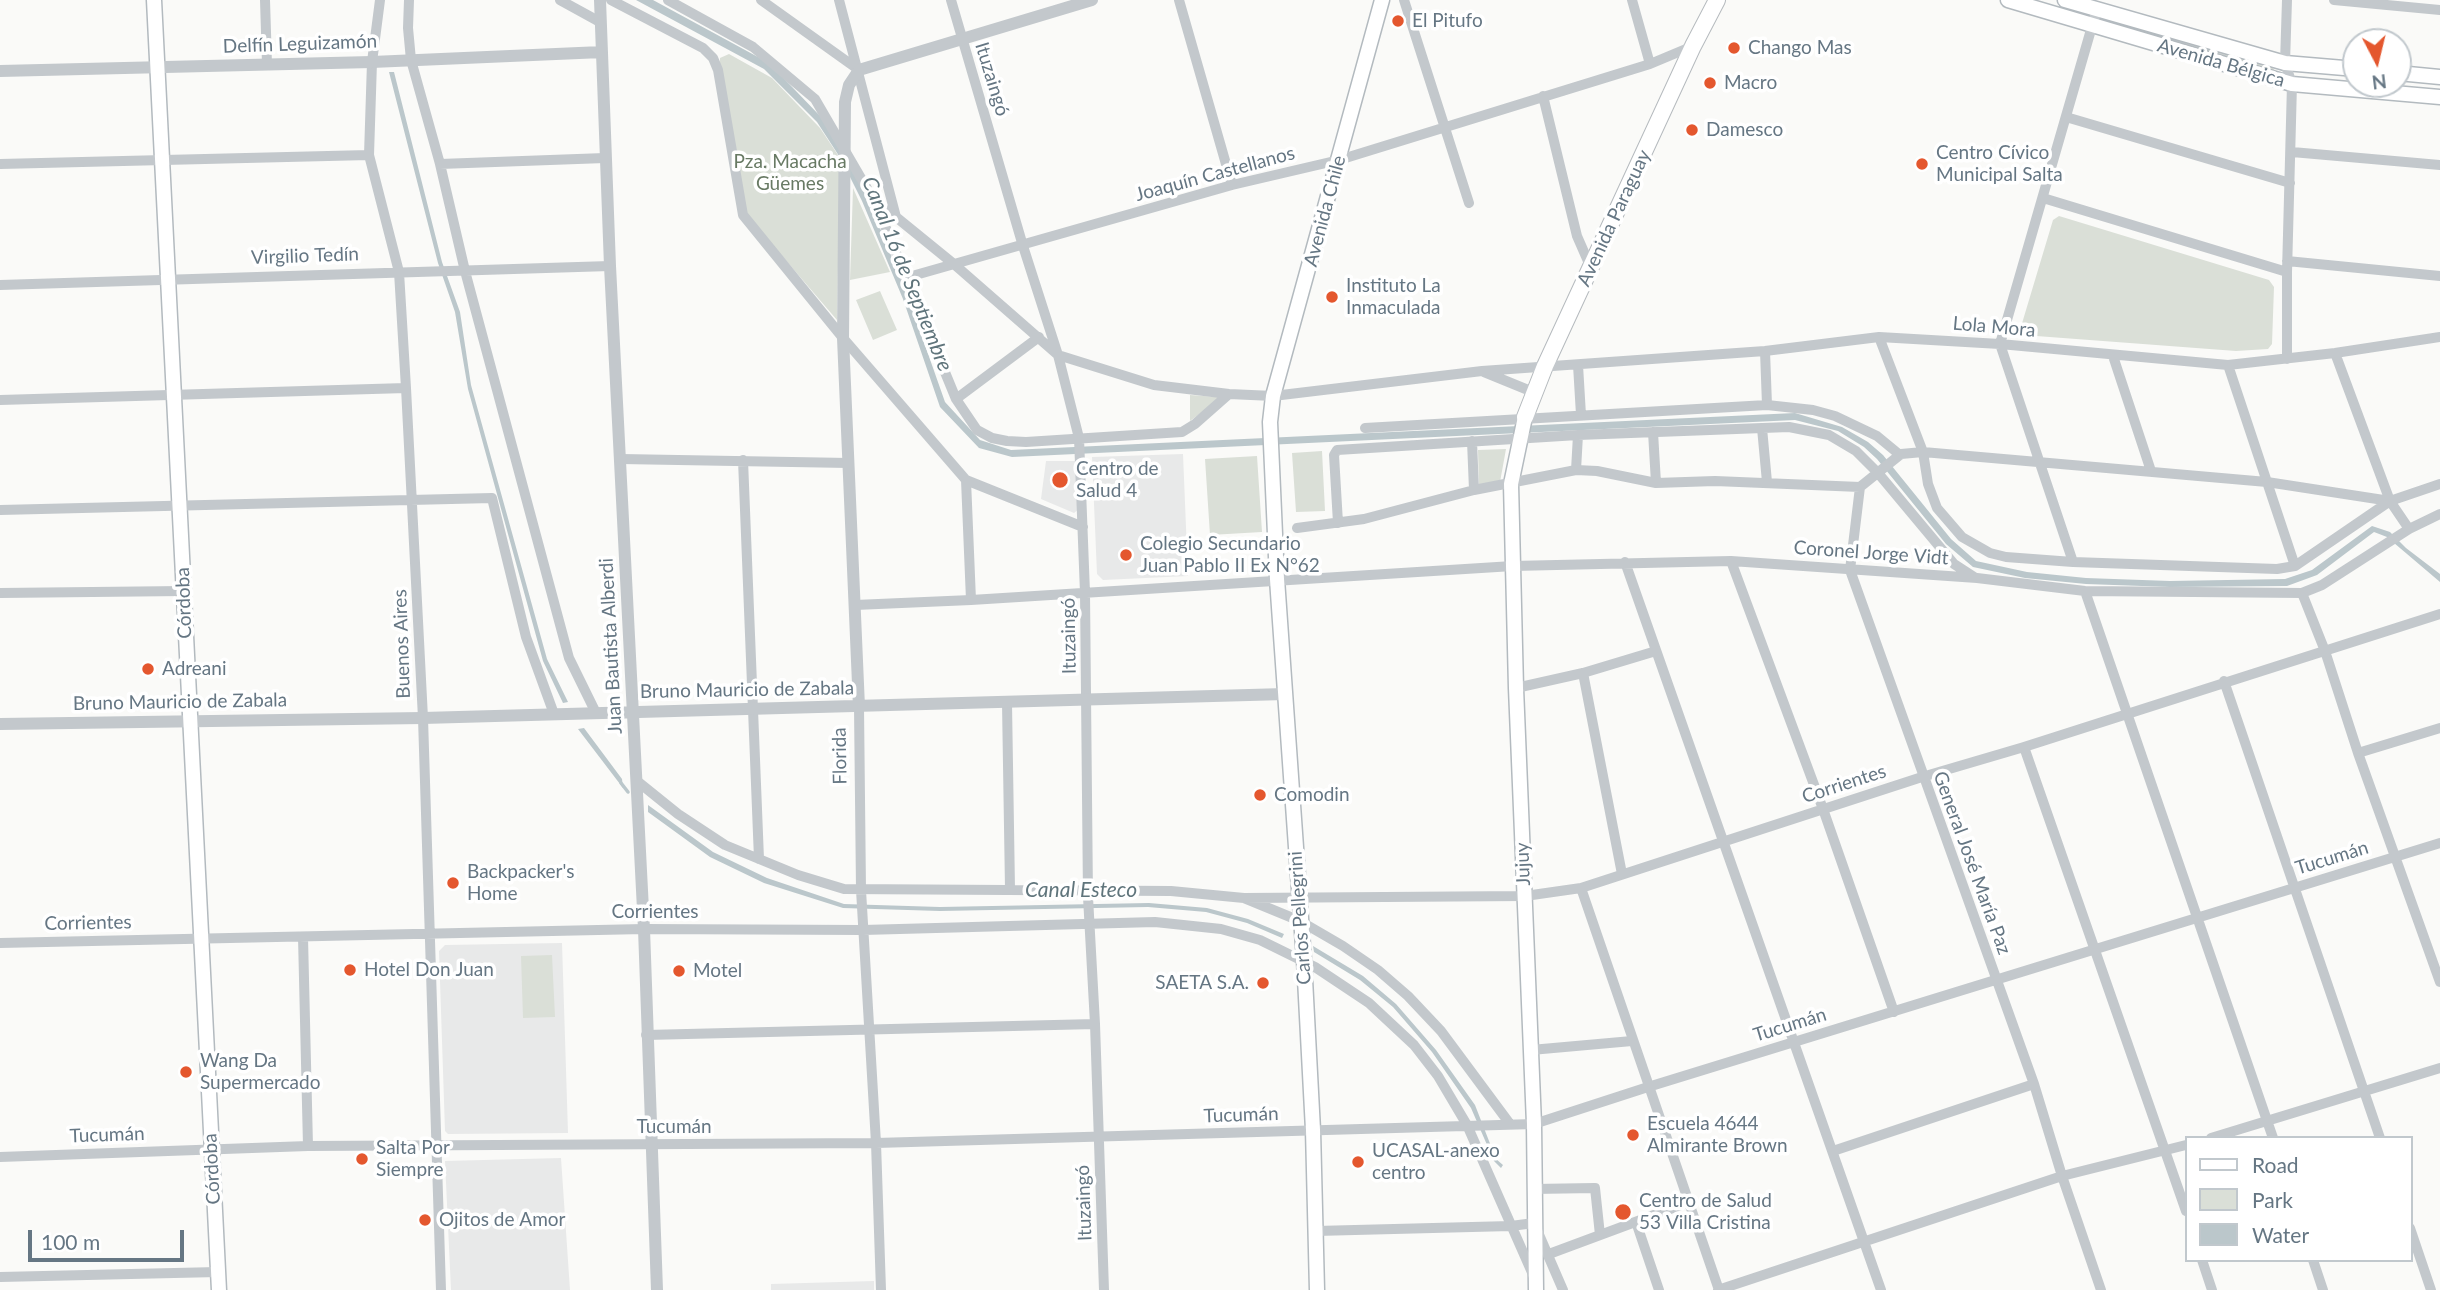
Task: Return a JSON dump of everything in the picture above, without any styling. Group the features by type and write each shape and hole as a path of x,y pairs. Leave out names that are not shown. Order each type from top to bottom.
{"main road":[{"name":"Córdoba","path":"154,0 219,1290"},
{"name":"Avenida Chile","path":"1276,546 1270,422 1273,396 1382,0"},
{"name":"Avenida Paraguay","path":"1519,439 1533,392 1693,46 1717,0"},
{"name":"Avenida Bélgica","path":"2065,0 2285,62 2342,68"},
{"name":"Avenida Bélgica","path":"2018,1 2292,84 2440,97"},
{"path":"2412,74 2440,77"},
{"name":"Jujuy","path":"1519,439 1511,484 1516,688 1534,1124 1536,1284"},
{"name":"Carlos Pellegrini","path":"1276,546 1304,960 1317,1231 1317,1290"}],"street":[{"path":"265,0 267,64"},
{"name":"Buenos Aires","path":"380,0 372,62 369,155 399,272 407,388 423,718 441,1290"},
{"path":"409,0 411,60 440,164 460,271 569,658 596,713"},
{"path":"560,0 600,22"},
{"name":"Juan Bautista Alberdi","path":"600,0 610,266 644,929 657,1290"},
{"path":"611,0 702,48 713,58 718,70 743,215 843,338 966,480 1083,527"},
{"path":"668,0 753,47 815,99 876,204 956,399 977,430 1007,442 1182,432 1229,394"},
{"path":"761,0 859,70"},
{"path":"839,0 896,217"},
{"name":"Ituzaingó","path":"951,0 1058,355 1079,438 1085,593 1088,893 1100,1138 1104,1290"},
{"path":"846,155 845,102 849,85 859,70 1067,4 1092,0"},
{"path":"1179,0 1231,185"},
{"path":"1404,0 1469,203"},
{"path":"1632,0 1650,64"},
{"path":"2287,0 2285,62 2292,84 2287,359"},
{"path":"2333,0 2440,10"},
{"path":"2073,562 2000,344 2097,9"},
{"name":"Joaquín Castellanos","path":"905,278 1231,185 1339,160 1650,64 1693,46"},
{"name":"Delfín Leguizamón","path":"0,71 372,62 602,52"},
{"path":"1543,96 1577,236 1591,268"},
{"path":"2066,117 2290,183"},
{"path":"2292,152 2440,165"},
{"path":"0,164 369,155"},
{"name":"Florida","path":"846,155 843,338 859,707 861,894 876,1143 881,1290"},
{"path":"440,164 606,158"},
{"path":"2043,198 2287,267 2440,276"},
{"path":"876,204 955,265 1058,355"},
{"name":"Virgilio Tedín","path":"0,285 610,266"},
{"path":"956,399 1040,337"},
{"path":"1879,337 1923,452 1937,508 1962,537 1976,546 2006,557 2277,569 2295,566 2390,501 2440,484"},
{"name":"Lola Mora","path":"1058,355 1154,385 1273,396 1482,371 1765,351 1879,337 2000,344 2228,365 2335,354 2440,337"},
{"path":"1765,351 1767,405"},
{"path":"2335,354 2390,501 2409,529"},
{"path":"2113,356 2151,471"},
{"path":"1578,365 1581,415"},
{"path":"2228,365 2295,566"},
{"path":"1482,371 1533,392"},
{"path":"0,400 407,388"},
{"path":"1365,428 1767,405 1813,410 1835,416 1877,436 1897,457"},
{"path":"1338,523 1334,455 1337,450 1578,435 1788,427 1810,429 1829,435 1856,451 1878,472 1954,564 1977,578"},
{"path":"1762,428 1767,482"},
{"path":"1653,432 1656,483"},
{"path":"1576,470 1578,435"},
{"path":"1472,441 1474,491"},
{"path":"1297,528 1364,519 1474,491 1576,470 1597,471 1656,483 1767,482 1860,487 1897,457 1923,452 2267,482 2390,501"},
{"path":"621,459 849,463"},
{"path":"743,460 759,859"},
{"path":"966,480 971,600"},
{"name":"General José María Paz","path":"1860,487 1850,570 2034,1084 2101,1290"},
{"path":"0,510 492,498 526,637 554,714"},
{"name":"Coronel Jorge Vidt","path":"855,605 1513,566 1731,561 1977,578 2085,591 2302,593 2322,585 2409,529 2440,514"},
{"path":"1731,561 1823,809 1894,1012"},
{"path":"1625,562 1881,1290"},
{"path":"0,593 184,591"},
{"path":"2085,591 2125,714 2272,1136"},
{"path":"2302,593 2325,651 2358,753 2440,982"},
{"name":"Corrientes","path":"637,780 678,814 725,845 798,875 861,894 1010,889 1088,893 1171,891 1244,898 1298,899 1525,896 1581,888 1922,777 2440,614"},
{"path":"1516,688 1583,673 1656,651"},
{"path":"1583,673 1622,874"},
{"path":"2224,681 2379,1136"},
{"name":"Bruno Mauricio de Zabala","path":"0,724 423,718 1007,704 1284,694"},
{"path":"1007,704 1010,889"},
{"path":"2358,753 2440,728"},
{"path":"2024,747 2184,1205"},
{"name":"Tucumán","path":"0,1157 308,1146 876,1143 1534,1124 2440,843"},
{"path":"1581,888 1719,1290 2062,1176 2184,1146"},
{"name":"Corrientes","path":"1244,898 1300,921 1378,970 1408,996 1441,1031 1510,1124"},
{"name":"Corrientes","path":"0,943 1089,920 1155,922 1221,929 1260,940 1304,960 1369,1003 1414,1045 1438,1076 1469,1125 1536,1284"},
{"path":"303,937 308,1146"},
{"path":"646,1035 1095,1024"},
{"path":"1531,1050 1632,1041"},
{"path":"2218,1136 2440,1068"},
{"path":"1833,1151 2034,1084"},
{"path":"1533,1189 1595,1188 1600,1236"},
{"path":"1549,1254 1689,1202"},
{"path":"1636,1222 1659,1290"},
{"path":"1317,1231 1511,1226 1534,1223 1563,1290"},
{"path":"2412,1234 2431,1290"},
{"path":"2203,1262 2212,1290"},
{"path":"2314,1262 2323,1290"},
{"path":"0,1277 218,1272"}],"shaded area":[{"path":"1183,454 1188,576 1103,580 1097,574 1092,457"},
{"name":"Centro de Salud 4","path":"1046,461 1077,461 1079,509 1074,513 1041,499"},
{"path":"562,943 568,1133 448,1134 445,1131 439,951 445,945"},
{"path":"561,1158 570,1290 451,1290 445,1161"},
{"path":"874,1281 874,1290 771,1290 771,1284"}],"green space":[{"path":"2110,20 2273,68 2276,72 2109,24"},
{"name":"Pza. Macacha Güemes","path":"729,54 772,78 820,128 840,158 837,320 747,215 720,68 720,58"},
{"path":"853,188 890,272 850,280"},
{"path":"2059,216 2269,280 2274,287 2272,344 2268,349 2236,351 2023,335 2020,330 2053,220"},
{"path":"880,291 897,330 873,340 856,300"},
{"path":"1190,395 1217,397 1222,397 1190,421"},
{"path":"1506,449 1500,482 1479,486 1478,450"},
{"path":"1322,451 1325,511 1296,512 1292,453"},
{"path":"1257,456 1262,532 1210,535 1205,459"},
{"path":"552,955 555,1017 523,1018 521,956"}],"water":[{"path":"636,0 653,0 769,63 822,118 867,196 908,297 945,402 980,440 1011,450 1795,413 1842,427 1868,442 1883,455 1951,539 1976,561 2027,572 2086,578 2170,581 2285,579 2312,570 2372,526 2390,532 2440,574 2440,582 2387,537 2374,532 2317,575 2287,586 2170,587 2086,584 2025,578 1973,567 1946,544 1877,459 1864,447 1838,431 1795,420 1012,457 979,448 940,407 903,299 862,201 841,159 817,122 764,69"},
{"path":"389,72 394,72 442,262 460,312 471,385 547,659 568,702 563,703 543,661 468,389 455,312 438,263"},
{"path":"584,728 622,779 623,788 578,729"},
{"path":"648,805 713,852 767,878 844,904 940,907 1149,903 1207,908 1248,919 1284,934 1282,938 1247,923 1206,912 1148,907 940,911 843,908 764,883 710,857 648,812"},
{"path":"1313,946 1363,976 1396,1004 1436,1050 1475,1105 1496,1159 1503,1165 1501,1168 1494,1161 1471,1108 1432,1052 1393,1007 1360,980 1314,952"}],"waterway":[{"path":"621,783 628,792"}],"place":[{"name":"El Pitufo","path":"1398,21"},
{"name":"Chango Mas","path":"1734,48"},
{"name":"Macro","path":"1710,83"},
{"name":"Damesco","path":"1692,130"},
{"name":"Centro Cívico Municipal Salta","path":"1922,164"},
{"name":"Instituto La Inmaculada","path":"1332,297"},
{"name":"Centro de Salud 4","path":"1060,480"},
{"name":"Colegio Secundario Juan Pablo II Ex N°62","path":"1126,555"},
{"name":"Adreani","path":"148,669"},
{"name":"Comodin","path":"1260,795"},
{"name":"Backpacker's Home","path":"453,883"},
{"name":"Hotel Don Juan","path":"350,970"},
{"name":"Motel","path":"679,971"},
{"name":"SAETA S.A.","path":"1263,983"},
{"name":"Wang Da Supermercado","path":"186,1072"},
{"name":"Escuela 4644 Almirante Brown","path":"1633,1135"},
{"name":"Salta Por Siempre","path":"362,1159"},
{"name":"UCASAL-anexo centro","path":"1358,1162"},
{"name":"Centro de Salud 53 Villa Cristina","path":"1623,1212"},
{"name":"Ojitos de Amor","path":"425,1220"}],"water label":[{"name":"Canal 16 de Septiembre","path":"907,274"},
{"name":"Canal Esteco","path":"1081,890"}]}
